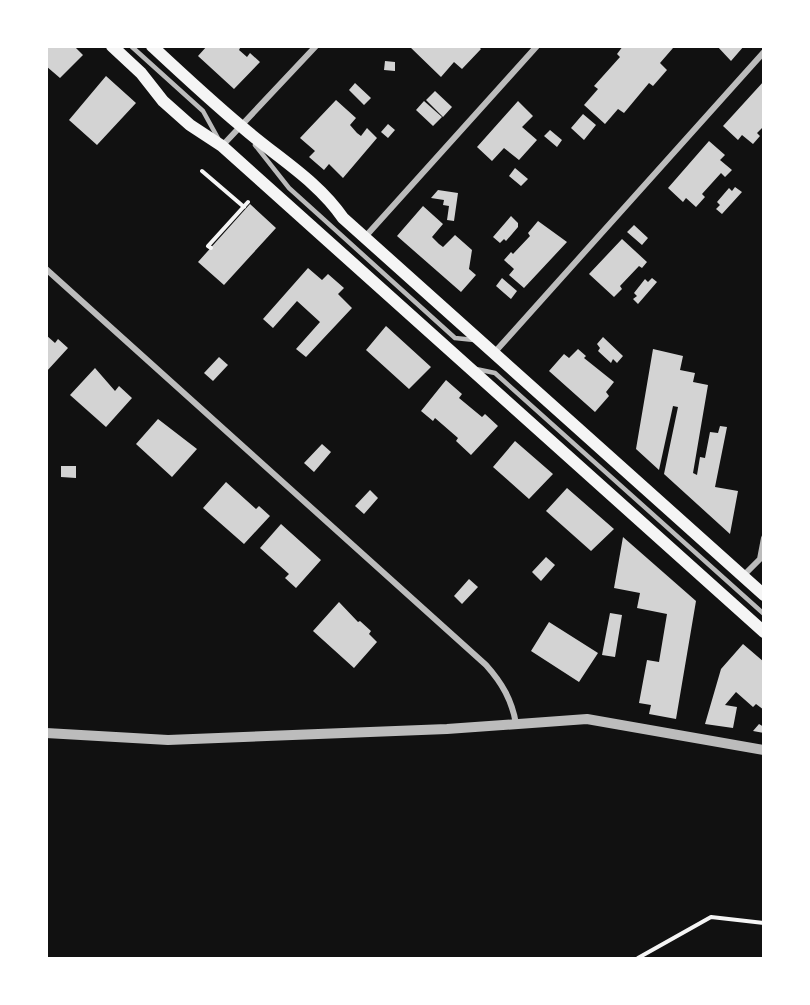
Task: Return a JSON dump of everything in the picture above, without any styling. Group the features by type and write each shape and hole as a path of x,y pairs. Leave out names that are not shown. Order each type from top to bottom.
{"main road":[{"path":"112,46 141,73 169,107 190,125 222,146 764,632"},
{"path":"152,46 242,127 302,173 365,237 764,595"}],"street":[{"path":"222,146 316,46"},
{"path":"365,237 537,46"},
{"path":"494,353 764,52"},
{"path":"46,269 486,665 502,684 513,709 516,724"},
{"path":"743,576 760,559 764,538"},
{"path":"46,733 168,740 587,719 764,750"}],"lane":[{"path":"131,46 203,111 222,146"},
{"path":"242,127 289,188 455,338 480,340"},
{"path":"471,369 495,373 764,614"}],"path":[{"path":"202,171 244,207"},
{"path":"211,248 208,246 248,202"},
{"path":"638,958 711,917 764,923"}],"building":[{"path":"46,46 74,46 83,55 60,78 46,66"},
{"path":"207,46 241,46 239,50 247,57 250,53 260,62 234,89 198,56"},
{"path":"409,46 478,46 481,49 462,69 454,62 441,77"},
{"path":"623,46 673,48 660,63 667,70 653,86 649,83 624,113 618,109 605,124 584,105 598,89 594,86 620,57 617,54"},
{"path":"717,46 744,46 731,61"},
{"path":"385,61 395,62 395,71 384,70"},
{"path":"106,76 136,103 97,145 69,120"},
{"path":"764,81 764,126 757,133 760,136 753,144 742,135 738,140 723,126"},
{"path":"355,83 371,98 364,105 349,90"},
{"path":"435,91 452,107 443,117 426,100"},
{"path":"336,100 356,118 350,125 357,133 361,136 367,128 377,138 343,178 329,164 324,170 309,157 315,151 300,138"},
{"path":"424,101 442,117 433,126 416,110"},
{"path":"518,101 533,116 522,127 537,140 519,160 504,148 492,161 477,147"},
{"path":"583,114 596,125 584,140 571,128"},
{"path":"388,124 395,130 388,138 381,132"},
{"path":"550,130 562,140 557,147 544,136"},
{"path":"709,141 725,155 720,160 732,170 725,177 721,173 702,194 705,197 696,207 686,198 683,202 668,188"},
{"path":"515,168 528,179 521,186 509,176"},
{"path":"735,187 742,192 722,214 716,209 720,205 717,202 729,188 732,191"},
{"path":"438,190 458,193 454,221 447,220 449,206 443,205 444,200 431,198"},
{"path":"250,204 276,228 224,285 198,262"},
{"path":"423,206 443,224 432,237 439,244 443,247 455,235 472,250 469,269 476,275 461,292 397,236"},
{"path":"511,216 518,223 518,227 506,241 504,239 500,243 493,237"},
{"path":"538,221 567,242 524,288 509,275 514,269 504,260 530,236 528,233"},
{"path":"634,225 648,238 642,245 627,232"},
{"path":"622,239 647,262 642,268 639,266 620,286 622,289 614,297 589,274"},
{"path":"308,268 322,280 328,274 344,288 338,294 352,308 306,357 296,349 320,322 297,301 273,328 263,319"},
{"path":"502,278 517,291 511,299 496,286"},
{"path":"652,278 657,282 638,304 633,299 637,296 634,293 645,279 648,282"},
{"path":"386,326 431,367 409,389 366,350"},
{"path":"46,335 55,343 58,339 68,348 46,372"},
{"path":"603,337 623,356 617,363 613,359 611,363 598,351 600,348 597,344"},
{"path":"578,349 586,356 584,358 614,382 606,392 609,396 595,412 549,371 564,354 569,358"},
{"path":"653,349 683,356 680,370 695,373 693,382 708,385 693,473 697,475 700,457 705,458 710,432 718,433 720,426 727,427 715,487 738,491 730,534 664,474 678,407 673,406 659,470 636,449"},
{"path":"219,357 228,365 213,381 204,373"},
{"path":"95,368 115,391 119,386 132,398 106,427 70,395"},
{"path":"446,380 462,394 459,398 482,417 485,414 498,426 471,455 456,441 458,438 435,418 433,421 421,411"},
{"path":"158,419 197,449 172,477 136,444"},
{"path":"515,441 553,474 529,499 493,467"},
{"path":"322,444 331,452 314,472 304,463"},
{"path":"61,466 76,466 76,478 61,477"},
{"path":"226,482 256,509 259,506 270,516 244,544 203,508"},
{"path":"567,488 614,529 591,551 546,511"},
{"path":"370,490 378,498 364,514 355,506"},
{"path":"281,524 321,560 296,588 285,578 289,574 260,548"},
{"path":"623,537 696,601 676,719 649,714 651,705 639,703 647,660 659,662 667,614 637,608 640,593 614,588"},
{"path":"546,557 555,565 541,581 532,572"},
{"path":"469,579 478,587 462,604 454,596"},
{"path":"339,602 358,622 360,621 371,631 369,634 377,642 354,668 313,631"},
{"path":"610,613 622,615 615,657 602,655"},
{"path":"549,622 598,653 579,682 531,651"},
{"path":"743,644 764,662 764,710 756,704 753,707 736,692 725,705 737,707 733,728 705,724 721,669"},
{"path":"759,724 764,727 764,733 753,731"}]}
